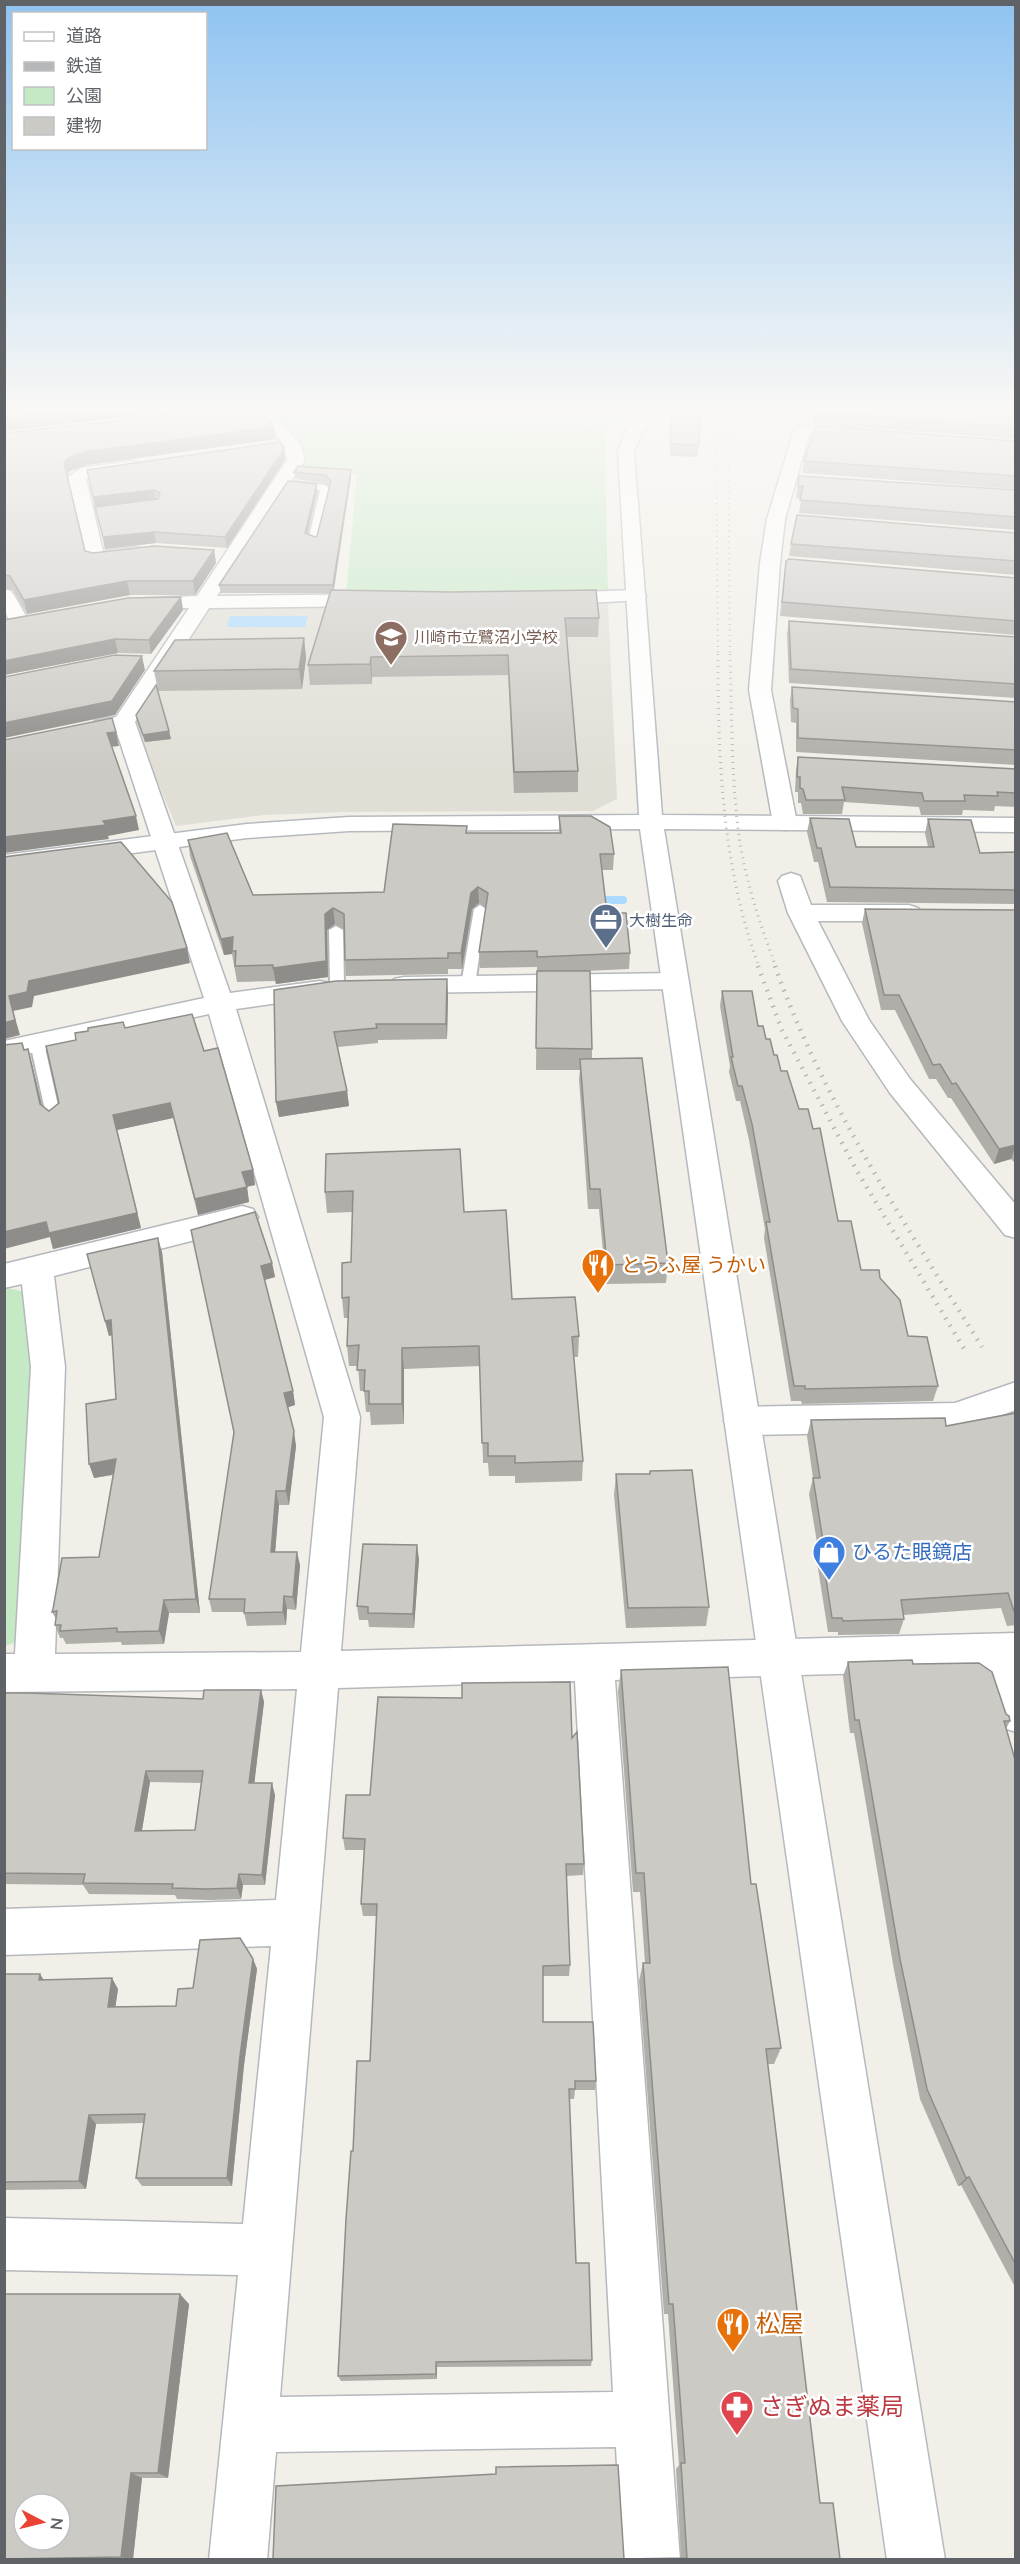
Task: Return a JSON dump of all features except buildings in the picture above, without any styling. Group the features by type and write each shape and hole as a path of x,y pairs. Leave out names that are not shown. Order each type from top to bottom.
{"street":[{"path":"93,533 95,558 156,551"},
{"path":"80,730 124,722 248,533"},
{"path":"632,533 651,822 916,2559"},
{"path":"774,533 764,624 760,700 774,759 785,823"},
{"path":"211,554 233,556"},
{"path":"770,563 793,565"},
{"path":"4,594 12,624 42,619"},
{"path":"528,599 612,599 636,596"},
{"path":"119,605 205,601 396,600"},
{"path":"764,624 788,626"},
{"path":"140,662 163,662"},
{"path":"760,690 783,691"},
{"path":"124,722 220,1003 342,1416 238,2559"},
{"path":"774,759 797,761"},
{"path":"4,863 257,830 349,824 651,822 1016,825"},
{"path":"792,881 801,913 867,1021 900,1086 1016,1227"},
{"path":"801,913 932,914"},
{"path":"4,1050 220,1003 337,986 675,981"},
{"path":"279,1208 21,1272 48,1367 19,1673 319,1670 1007,1652 1016,1713"},
{"path":"742,1421 956,1417 1016,1396"},
{"path":"594,1663 651,2559"},
{"path":"4,1932 296,1922"},
{"path":"4,2244 266,2250"},
{"path":"250,2425 643,2419"}],"lane":[{"path":"313,541 315,533"},
{"path":"468,985 480,909"},
{"path":"336,930 337,986"},
{"path":"37,1043 54,1119"}],"shaded area":[{"name":"川崎市立鷺沼小学校","path":"608,604 617,799 593,811 346,812 264,815 176,826 133,723 207,610 218,606"}],"green space":[{"path":"352,533 607,533 608,594 346,595"},
{"path":"4,1287 25,1292 36,1393 22,1640 5,1646"}],"water":[{"path":"230,616 308,616 305,627 227,627"}],"waterway":[{"path":"593,900 623,900"}],"railway":[{"path":"717,533 718,655"},
{"path":"729,533 730,655"},
{"path":"718,654 721,773 730,852 737,891 759,967"},
{"path":"730,654 733,772 740,843 755,906 776,967"},
{"path":"758,966 782,1030 857,1171 966,1352"},
{"path":"775,966 817,1066 868,1162 982,1347"}],"place":[{"name":"川崎市立鷺沼小学校","path":"391,666"},
{"name":"大樹生命","path":"606,949"},
{"name":"とうふ屋 うかい","path":"598,1294"},
{"name":"ひるた眼鏡店","path":"829,1581"},
{"name":"松屋","path":"733,2353"},
{"name":"さぎぬま薬局","path":"737,2436"}]}
